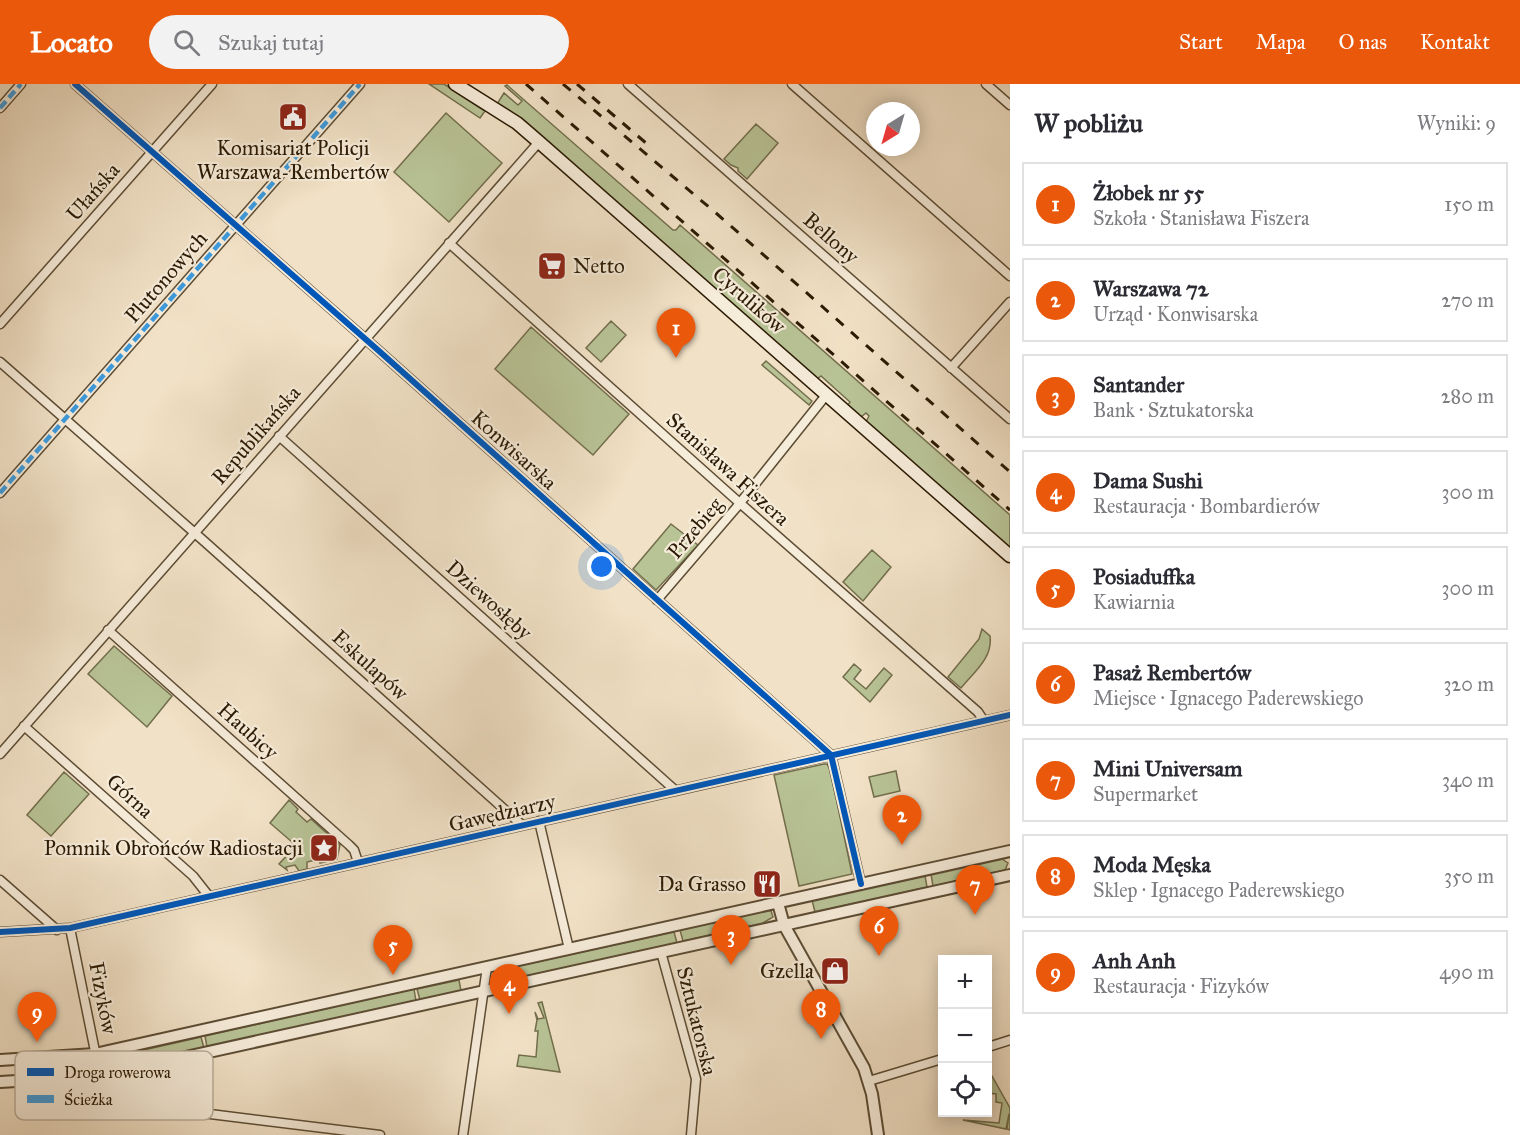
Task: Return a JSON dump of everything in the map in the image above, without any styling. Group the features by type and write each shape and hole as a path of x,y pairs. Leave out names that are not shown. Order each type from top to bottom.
{"main road":[{"name":"Cyrulików","path":"455,84 517,123 1010,556"}],"street":[{"path":"0,108 21,84"},
{"name":"Konwisarska","path":"75,84 831,755"},
{"name":"Ułańska","path":"0,324 212,84"},
{"name":"Plutonowych","path":"0,493 360,84"},
{"name":"Bellony","path":"628,84 1010,419"},
{"path":"792,84 1010,276"},
{"path":"986,84 1010,105"},
{"name":"Republikańska","path":"0,754 539,142"},
{"name":"Stanisława Fiszera","path":"449,243 739,503 978,712 984,721"},
{"path":"951,368 1010,302"},
{"name":"Eskulapów","path":"0,362 522,825"},
{"name":"Przebieg","path":"657,600 739,503 826,394"},
{"name":"Dziewosłęby","path":"279,436 676,790"},
{"name":"Haubicy","path":"108,630 349,845 354,850 358,862"},
{"name":"Gawędziarzy","path":"0,932 70,928 1010,715"},
{"name":"Górna","path":"24,726 193,876 208,896"},
{"path":"831,755 861,884"},
{"path":"539,821 569,949"},
{"path":"109,1051 1010,851"},
{"path":"213,1051 1010,874"},
{"path":"0,880 57,930"},
{"path":"778,903 784,925 869,1081 878,1135"},
{"name":"Fizyków","path":"70,928 94,1051"},
{"name":"Sztukatorska","path":"661,952 696,1079 691,1135"},
{"path":"463,1135 487,968"},
{"path":"992,1045 1010,1040"},
{"path":"0,1060 15,1059"},
{"path":"869,1081 938,1060"},
{"path":"0,1082 15,1081"},
{"path":"213,1114 380,1135"}],"green space":[{"path":"429,84 444,84 485,111 480,118"},
{"path":"507,85 673,230 680,225 1010,515 1010,549 866,422 869,416 866,413 861,417 847,406 850,402 821,376 817,379 497,104 504,93 518,105 522,101 505,86"},
{"path":"446,113 502,163 449,222 394,172"},
{"path":"756,124 778,143 747,179 738,171 738,168 724,159"},
{"path":"611,321 626,335 601,362 586,348"},
{"path":"531,327 629,414 593,455 495,369"},
{"path":"766,361 812,401 809,405 762,365"},
{"path":"671,524 698,545 656,590 633,569"},
{"path":"872,550 891,567 863,601 843,582"},
{"path":"982,629 990,636 989,651 982,664 961,688 948,677 979,639"},
{"path":"114,646 172,696 147,727 88,674"},
{"path":"854,664 861,670 854,679 866,689 884,668 892,675 870,702 843,677"},
{"path":"827,764 830,769 852,874 799,886 774,775"},
{"path":"896,771 900,791 874,797 869,777"},
{"path":"64,772 89,794 51,836 27,815"},
{"path":"289,800 298,809 296,812 307,822 311,819 340,845 337,859 320,863 319,859 307,862 307,869 299,871 295,865 286,867 287,870 279,864 292,850 292,842 270,823"},
{"path":"1002,859 1008,863 1005,870 933,886 931,874"},
{"path":"925,876 927,887 815,912 812,900"},
{"path":"771,911 773,917 763,923 683,941 680,930"},
{"path":"674,932 677,943 507,981 504,969"},
{"path":"459,980 461,991 420,1000 417,989"},
{"path":"414,989 416,1001 207,1047 205,1036"},
{"path":"542,1002 560,1072 517,1066 519,1055 536,1057 538,1031 535,1031 537,1020 535,1012 538,1019 544,1018 538,1003"},
{"path":"201,1037 204,1048 191,1051 139,1051"},
{"path":"992,1076 1010,1108 1010,1130 1007,1129 1009,1114 1006,1129 963,1120 999,1123 1002,1103 996,1102 996,1094 992,1094"}],"railway":[{"path":"526,84 1010,510"},
{"path":"563,84 716,213 1010,472"},
{"path":"577,84 646,143"}],"marked path":[{"path":"0,108 21,84"},
{"path":"0,493 360,84"}],"cycle path":[{"path":"75,84 379,351 831,755 861,884"},
{"path":"0,932 70,928 1010,715"}],"place":[{"name":"Komisariat Policji Warszawa-Rembertów","path":"293,117"},
{"name":"Netto","path":"552,266"},
{"name":"Żłobek nr 55","path":"676,358"},
{"name":"Warszawa 72","path":"902,845"},
{"name":"Pomnik Obrońców Radiostacji","path":"324,848"},
{"name":"Da Grasso","path":"767,884"},
{"name":"Mini Universam","path":"975,915"},
{"name":"Pasaż Rembertów","path":"879,956"},
{"name":"Santander","path":"731,965"},
{"name":"Gzella","path":"835,971"},
{"name":"Posiaduffka","path":"393,975"},
{"name":"Dama Sushi","path":"509,1014"},
{"name":"Moda Męska","path":"821,1039"},
{"name":"Anh Anh","path":"37,1042"}]}
